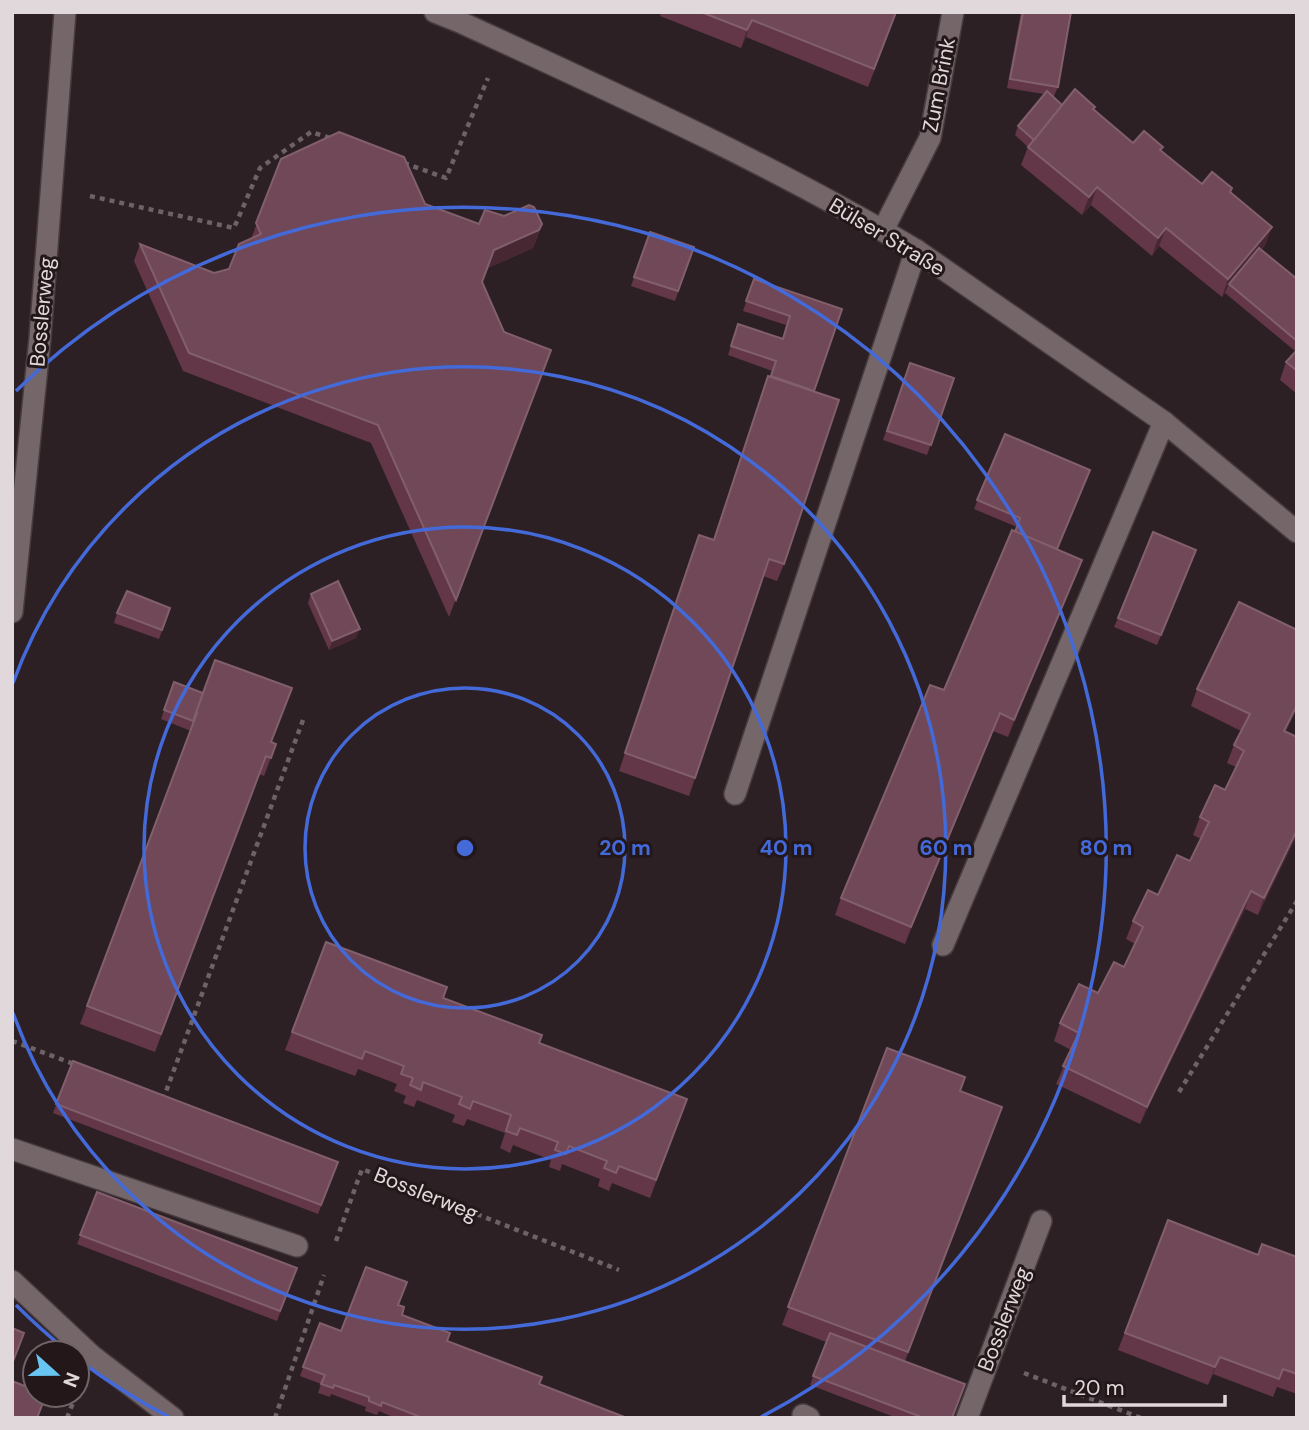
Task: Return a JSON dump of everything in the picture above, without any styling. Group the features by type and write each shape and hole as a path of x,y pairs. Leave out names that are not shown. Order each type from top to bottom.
{"street":[{"name":"Bosslerweg","path":"12,612 53,187 65,12"},
{"name":"Bülser Straße","path":"435,12 678,123 883,230 916,250 1164,422 1297,532"},
{"name":"Zum Brink","path":"883,230 930,138 953,12"},
{"path":"735,794 916,250"},
{"path":"943,945 1164,422"},
{"path":"12,1149 297,1246"},
{"name":"Bosslerweg","path":"967,1418 1041,1221"},
{"path":"12,1280 91,1355 173,1418"}],"path":[{"path":"397,161 446,178 504,42"},
{"path":"53,187 234,228 260,168 311,132 335,140"},
{"path":"151,1093 164,1097 303,720"},
{"path":"1178,1092 1297,901"},
{"path":"12,1041 88,1069"},
{"name":"Bosslerweg","path":"335,1245 362,1169 619,1270"},
{"path":"275,1418 326,1270"},
{"path":"1015,1369 1141,1418"}],"building":[{"path":"701,12 896,12 874,69 752,20 747,30"},
{"path":"1023,12 1071,12 1058,87 1010,79"},
{"path":"1075,89 1095,107 1093,109 1133,143 1144,131 1163,147 1160,150 1202,184 1212,172 1232,188 1230,192 1272,227 1228,279 1166,228 1158,238 1097,187 1089,197 1028,147"},
{"path":"1047,91 1062,105 1034,140 1018,126"},
{"path":"339,132 404,157 425,204 479,224 485,210 504,216 529,205 534,207 542,224 539,230 494,250 482,282 504,332 551,350 456,600 378,425 189,353 140,244 214,273 229,269 239,244 261,234 256,223 281,159"},
{"path":"650,232 694,247 678,291 634,277"},
{"path":"1259,248 1297,279 1297,341 1229,284"},
{"path":"754,279 842,309 814,391 771,376 776,361 731,346 738,324 783,339 790,316 746,301"},
{"path":"1297,350 1297,371 1286,362"},
{"path":"910,363 954,378 931,445 887,431"},
{"path":"768,376 839,400 784,564 769,559 695,778 625,753 699,535 714,540"},
{"path":"1005,434 1090,470 1057,549 1015,532 1020,518 977,500"},
{"path":"1012,530 1082,560 1014,720 1000,713 911,927 841,898 930,685 944,690"},
{"path":"1153,532 1196,550 1161,635 1118,618"},
{"path":"338,581 360,629 332,641 311,594"},
{"path":"127,591 170,608 162,630 117,613"},
{"path":"1239,602 1297,630 1297,705 1284,731 1297,737 1297,830 1264,898 1251,891 1147,1107 1063,1066 1079,1033 1060,1023 1079,984 1098,993 1114,962 1124,967 1143,927 1133,921 1148,890 1158,895 1177,855 1190,861 1209,822 1200,817 1215,785 1225,790 1244,751 1234,745 1250,714 1197,689"},
{"path":"215,660 292,688 271,742 276,744 271,758 266,756 161,1034 87,1006"},
{"path":"174,682 203,693 193,721 164,710"},
{"path":"326,942 447,987 443,998 542,1035 539,1043 687,1099 656,1180 619,1166 616,1173 604,1168 607,1161 569,1146 566,1154 555,1150 558,1142 520,1128 517,1135 506,1131 511,1115 473,1101 470,1109 459,1104 462,1097 423,1082 421,1090 410,1085 413,1078 401,1074 404,1066 365,1051 362,1059 292,1032"},
{"path":"887,1048 965,1077 960,1091 1002,1107 908,1352 788,1307"},
{"path":"73,1061 338,1162 321,1205 56,1104"},
{"path":"97,1192 297,1268 280,1311 80,1235"},
{"path":"1168,1220 1258,1255 1262,1244 1297,1257 1297,1374 1283,1369 1279,1379 1220,1357 1215,1367 1125,1333"},
{"path":"366,1267 407,1282 398,1305 404,1307 402,1315 450,1333 447,1341 542,1377 539,1384 627,1418 417,1418 418,1416 382,1402 381,1406 369,1401 369,1397 334,1385 333,1388 321,1384 325,1375 303,1367 320,1323 341,1331"},
{"path":"12,1328 24,1333 12,1364"},
{"path":"830,1333 965,1384 952,1418 924,1418 813,1376"},
{"path":"12,1381 21,1385 21,1409 41,1409 37,1418 12,1418"}]}
